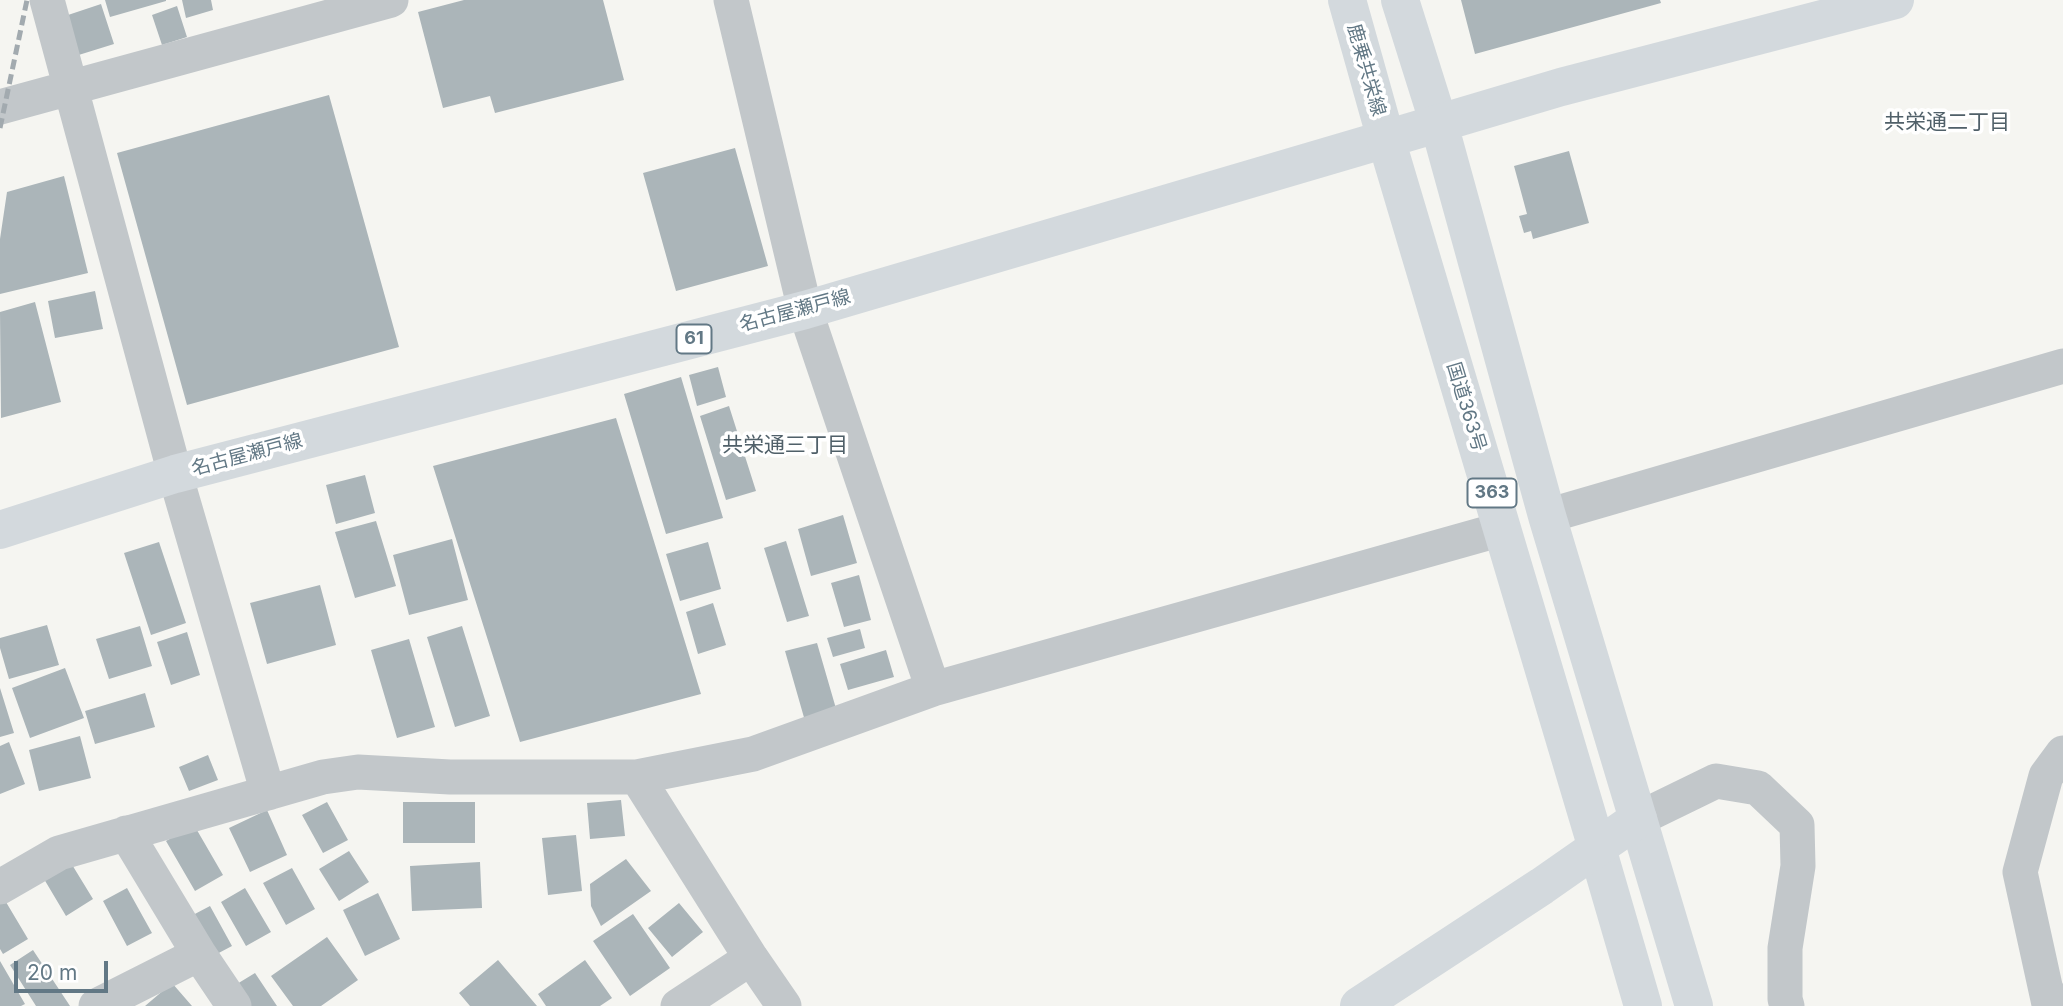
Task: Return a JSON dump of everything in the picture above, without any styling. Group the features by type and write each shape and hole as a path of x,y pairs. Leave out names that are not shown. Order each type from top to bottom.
{"main road":[{"name":"鹿乗共栄線","path":"1347,0 1386,139"},
{"path":"1400,0 1439,124"},
{"path":"1386,139 1561,87 1895,0"},
{"name":"363","path":"1439,124 1548,516 1638,819"},
{"name":"名古屋瀬戸線","path":"0,530 175,474 805,310 1386,139"},
{"name":"国道363号","path":"1386,139 1643,1006"},
{"path":"1359,1006 1638,819 1694,1006"}],"street":[{"path":"47,0 175,474 268,793"},
{"path":"0,107 391,0"},
{"path":"732,0 805,310 933,690"},
{"path":"1548,516 2063,366"},
{"path":"0,887 59,853 323,777 358,772 450,778 637,777 753,754 933,690 1502,529"},
{"path":"2052,1004 2020,872 2046,776 2063,752"},
{"path":"637,777 784,1006"},
{"path":"1638,819 1716,781 1758,788 1797,825 1798,866 1785,948 1787,1006"},
{"path":"126,833 199,954 234,1006"},
{"path":"96,1006 199,954"},
{"path":"678,1006 751,958"}],"building":[{"path":"105,0 166,0 166,1 110,17"},
{"path":"182,0 211,0 213,10 186,18"},
{"path":"464,0 603,0 624,80 495,113 490,96 443,108 418,12"},
{"path":"1461,0 1660,0 1661,3 1475,54"},
{"path":"101,4 114,44 69,58 56,19"},
{"path":"177,6 187,37 162,45 152,15"},
{"path":"329,95 399,347 187,405 117,153"},
{"path":"735,148 768,266 676,291 643,173"},
{"path":"1569,151 1589,223 1533,239 1531,231 1524,233 1519,216 1527,214 1514,166"},
{"path":"64,176 88,273 0,294 0,239 7,192"},
{"path":"95,291 103,329 55,338 48,301"},
{"path":"35,302 61,402 1,418 0,312"},
{"path":"718,367 726,397 697,406 689,375"},
{"path":"681,377 723,518 666,534 624,394"},
{"path":"729,406 756,491 726,500 700,416"},
{"path":"616,418 701,694 520,742 433,466"},
{"path":"365,475 375,513 336,524 326,485"},
{"path":"843,515 857,563 811,576 798,529"},
{"path":"376,521 396,586 355,598 335,532"},
{"path":"452,539 468,600 409,615 393,555"},
{"path":"786,541 809,616 787,622 764,548"},
{"path":"159,542 186,623 151,635 124,553"},
{"path":"708,542 721,589 680,601 666,554"},
{"path":"859,575 871,620 844,627 831,583"},
{"path":"320,585 336,645 267,664 250,603"},
{"path":"713,603 726,645 698,654 686,612"},
{"path":"47,625 59,665 9,679 0,648 0,638"},
{"path":"140,626 152,666 109,679 96,639"},
{"path":"462,626 490,716 455,727 427,637"},
{"path":"860,629 865,648 833,657 827,638"},
{"path":"187,632 200,675 171,685 157,642"},
{"path":"409,639 435,727 397,738 371,650"},
{"path":"817,643 837,712 805,721 785,651"},
{"path":"886,650 894,677 848,690 840,664"},
{"path":"65,668 84,718 30,738 12,688"},
{"path":"0,688 14,733 0,737"},
{"path":"145,693 155,727 95,744 85,711"},
{"path":"80,736 91,778 39,791 29,750"},
{"path":"9,742 25,784 0,794 0,746"},
{"path":"208,755 218,780 189,791 179,767"},
{"path":"621,800 625,836 590,839 587,803"},
{"path":"327,802 348,840 323,853 302,815"},
{"path":"403,802 475,802 475,843 403,843"},
{"path":"267,810 287,855 250,872 229,828"},
{"path":"194,825 223,875 195,891 166,841"},
{"path":"576,835 582,891 548,895 542,838"},
{"path":"349,851 369,882 339,901 319,869"},
{"path":"626,859 651,891 601,926 591,906 590,884"},
{"path":"480,862 482,908 412,911 410,866"},
{"path":"71,863 93,899 66,916 44,879"},
{"path":"292,868 315,909 286,925 263,883"},
{"path":"127,888 152,933 127,946 103,901"},
{"path":"245,888 271,932 246,946 221,902"},
{"path":"378,893 400,939 365,956 343,910"},
{"path":"3,897 28,939 3,954 0,949 0,898"},
{"path":"679,903 703,932 672,957 648,928"},
{"path":"210,906 232,946 213,956 191,916"},
{"path":"633,914 670,968 630,996 593,941"},
{"path":"327,937 358,980 321,1006 293,1006 271,976"},
{"path":"33,950 70,1006 36,1006 10,965"},
{"path":"498,960 537,1006 470,1006 459,993"},
{"path":"585,960 612,998 600,1006 546,1006 538,994"},
{"path":"0,961 25,1004 0,1006"},
{"path":"255,973 277,1006 245,1006 232,987"},
{"path":"172,983 192,1006 145,1006"}],"railway":[{"path":"0,128 27,0"}],"district":[{"name":"共栄通二丁目","path":"1947,123"},
{"name":"共栄通三丁目","path":"785,446"}]}
